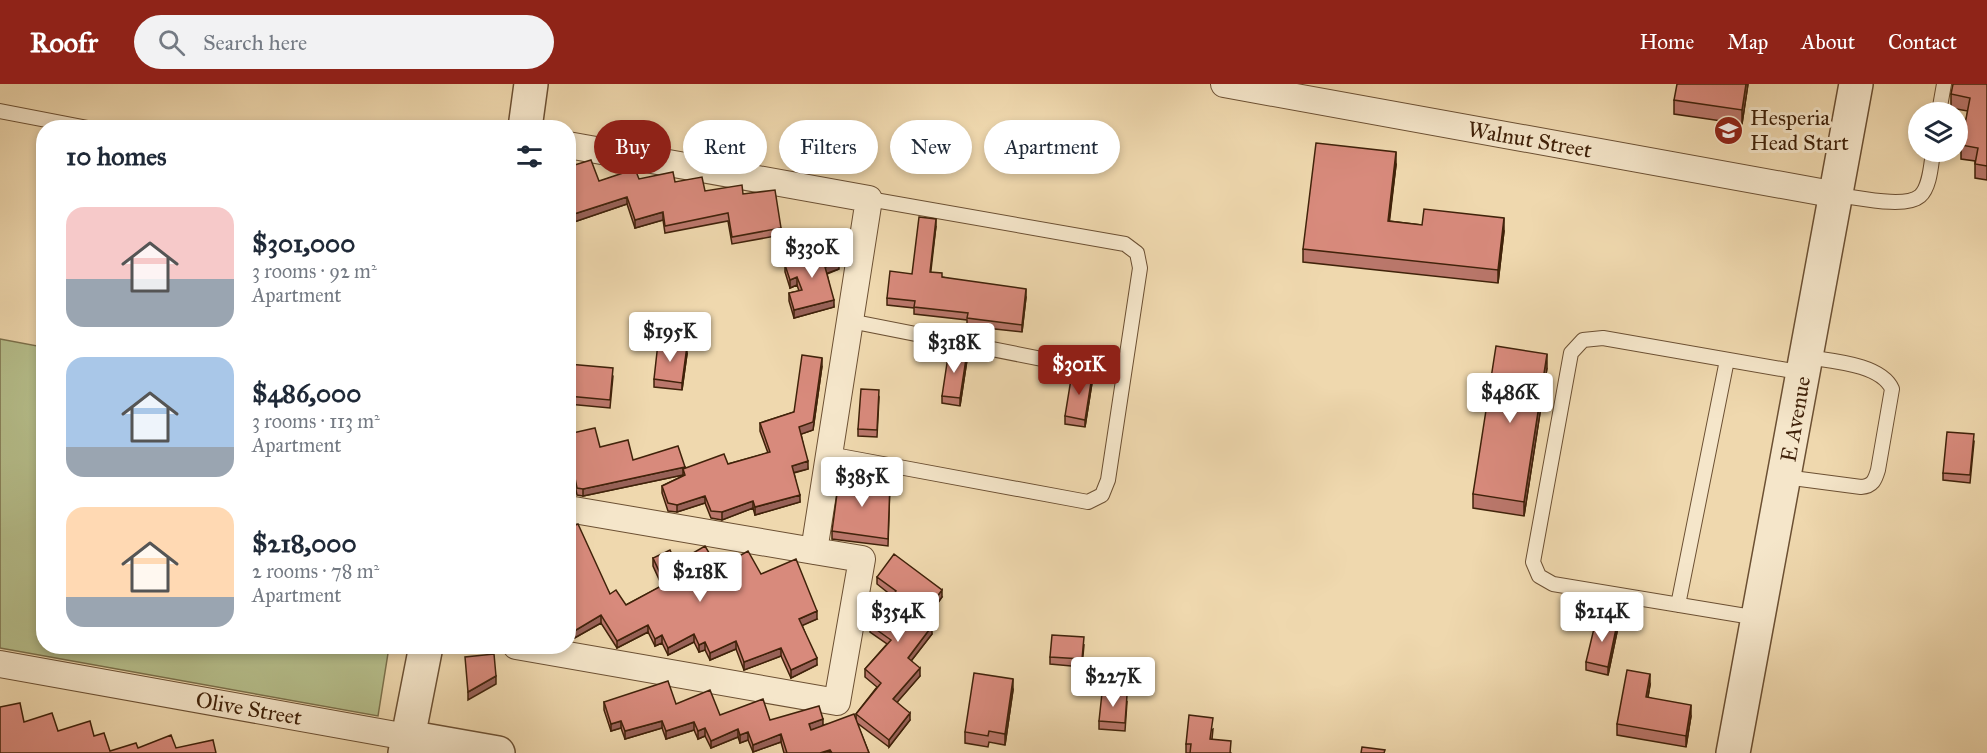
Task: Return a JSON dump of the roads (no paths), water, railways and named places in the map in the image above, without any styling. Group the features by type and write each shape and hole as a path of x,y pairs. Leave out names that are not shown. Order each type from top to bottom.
{"street":[{"path":"526,120 531,84"},
{"name":"Walnut Street","path":"1224,84 1837,195"},
{"name":"E Avenue","path":"1732,753 1785,477 1856,84"},
{"path":"576,146 869,200 814,551"},
{"path":"562,654 837,702 862,560 576,510"},
{"path":"406,745 424,654"},
{"name":"Olive Street","path":"0,664 406,745 498,753"}],"lane":[{"path":"1941,102 1944,84"},
{"path":"0,111 47,120"},
{"path":"1837,195 1906,203 1920,196 1928,181 1931,162"},
{"path":"829,454 1088,502 1102,495 1108,480 1140,268 1137,254 1125,244 869,200"},
{"path":"850,321 1124,375"},
{"path":"1758,618 1553,584 1539,576 1533,562 1571,353 1583,340 1603,338 1727,360 1873,371 1889,381 1892,388 1874,482 1861,487 1785,477"},
{"path":"1678,605 1727,360"}],"place":[{"name":"Hesperia Head Start","path":"1729,130"}]}
